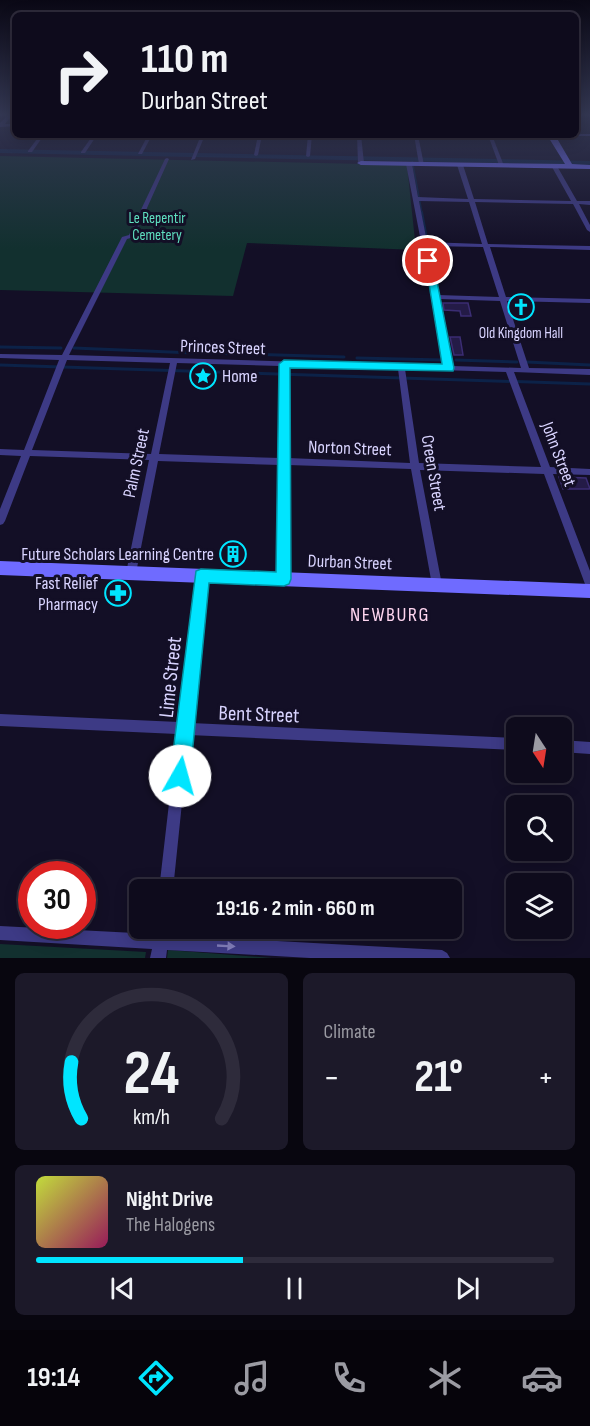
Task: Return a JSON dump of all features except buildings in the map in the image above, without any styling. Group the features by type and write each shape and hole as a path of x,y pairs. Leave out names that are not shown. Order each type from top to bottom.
{"street":[{"path":"0,520 62,364 125,237 131,237 167,160"},
{"path":"361,160 409,164 422,161 460,165 501,163 555,167 568,164 590,167"},
{"path":"565,160 568,164"},
{"path":"409,164 449,368"},
{"path":"460,165 526,370"},
{"path":"555,167 590,230"},
{"path":"416,199 590,203"},
{"path":"425,244 590,248"},
{"path":"435,297 590,301"},
{"name":"Princes Street","path":"0,356 62,364 174,363 401,374 449,368 590,372"},
{"name":"Palm Street","path":"131,573 174,363"},
{"path":"284,370 284,579"},
{"name":"John Street","path":"509,370 590,584"},
{"name":"Creen Street","path":"401,374 415,467 437,585"},
{"name":"Norton Street","path":"0,452 590,472"},
{"name":"Durban Street","path":"0,568 590,591"},
{"name":"Lime Street","path":"167,879 186,730 201,576"},
{"name":"Bent Street","path":"0,720 506,744"},
{"path":"572,747 590,748"},
{"path":"0,933 129,935"},
{"path":"158,958 160,939"},
{"path":"210,939 442,958"}],"green space":[{"name":"Le Repentir Cemetery","path":"0,160 168,160 407,165 416,250 247,243 233,296 0,290"},
{"path":"0,944 146,952 145,958 0,958"},
{"path":"168,950 272,958 167,958"}],"waterway":[{"path":"412,160 422,213"},
{"path":"428,160 590,163"},
{"path":"422,212 438,297"},
{"path":"0,347 61,348"},
{"path":"74,348 194,353"},
{"path":"207,353 344,357"},
{"path":"357,358 443,360"},
{"path":"456,360 517,362"},
{"path":"527,362 590,365"},
{"path":"0,365 590,384"}],"place":[{"name":"Old Kingdom Hall","path":"521,307"},
{"name":"Home","path":"203,376"},
{"name":"Future Scholars Learning Centre","path":"233,554"},
{"name":"Fast Relief Pharmacy","path":"118,593"}],"district":[{"name":"NEWBURG","path":"390,614"}],"route":[{"path":"180,776 201,576 284,579 284,364 449,368 428,261"}]}
